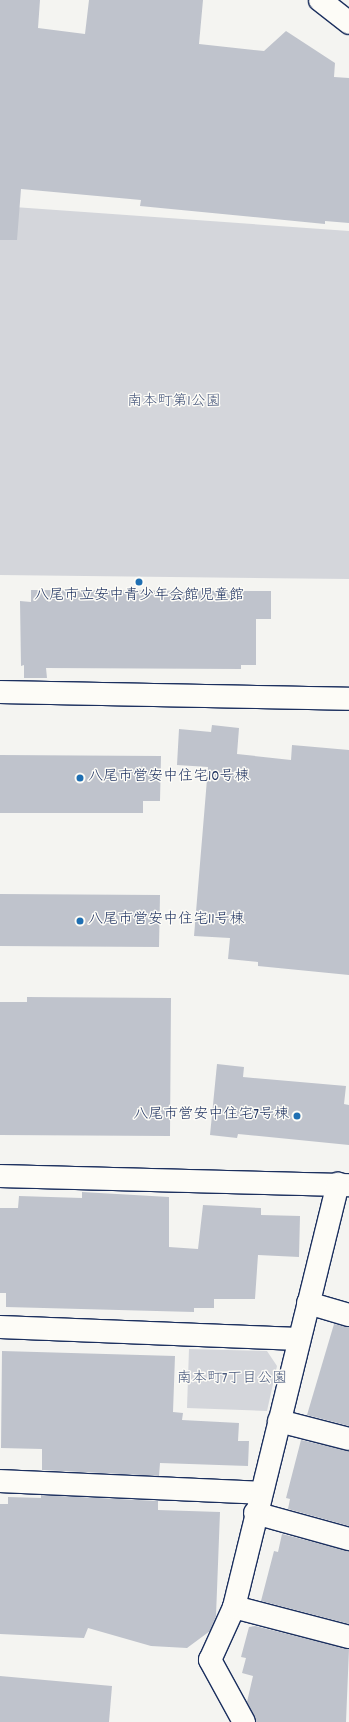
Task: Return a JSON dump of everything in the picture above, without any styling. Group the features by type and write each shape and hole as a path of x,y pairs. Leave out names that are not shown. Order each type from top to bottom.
{"street":[{"path":"320,0 349,23"},
{"path":"0,692 349,699"},
{"path":"0,1176 344,1185 308,1303 258,1503 234,1607 210,1660 244,1722"},
{"path":"308,1303 349,1315"},
{"path":"0,1328 299,1339"},
{"path":"278,1421 349,1440"},
{"path":"0,1480 258,1503 349,1539"},
{"path":"234,1607 349,1637"}],"green space":[{"name":"南本町第1公園","path":"0,206 349,231 349,579 0,575"},
{"name":"南本町7丁目公園","path":"189,1349 267,1351 277,1366 267,1411 187,1408"}],"building":[{"path":"0,0 40,0 38,28 85,34 89,0 203,0 199,44 264,51 286,31 335,63 334,77 349,78 349,223 325,221 325,224 140,206 141,200 21,189 17,240 0,240"},
{"path":"31,590 271,591 271,619 256,619 256,665 241,665 241,669 46,668 47,678 24,678 24,665 21,666 20,601 31,602"},
{"path":"212,725 239,728 237,754 291,760 292,745 349,750 349,975 258,966 258,962 228,959 230,938 194,936 208,767 177,765 179,729 211,732"},
{"name":"八尾市営安中住宅10号棟","path":"0,755 161,756 160,801 143,801 143,813 0,813"},
{"name":"八尾市営安中住宅11号棟","path":"0,894 160,895 159,947 0,946"},
{"path":"27,997 171,998 170,1136 0,1135 0,1002 27,1002"},
{"name":"八尾市営安中住宅7号棟","path":"217,1064 244,1067 243,1077 346,1086 344,1104 349,1105 349,1145 238,1134 237,1138 210,1135"},
{"path":"82,1192 169,1197 169,1247 198,1249 203,1205 261,1208 261,1215 300,1216 299,1257 258,1255 255,1299 214,1299 214,1308 194,1308 194,1312 6,1307 6,1293 0,1293 0,1208 18,1208 19,1196 82,1198"},
{"path":"334,1324 349,1327 349,1426 307,1415"},
{"path":"2,1351 175,1356 173,1412 183,1413 182,1420 239,1423 238,1441 249,1441 248,1466 160,1463 159,1476 42,1470 42,1449 1,1448"},
{"path":"301,1440 349,1451 349,1526 288,1509 290,1499 286,1498"},
{"path":"41,1495 158,1501 158,1510 220,1512 216,1616 210,1631 187,1648 151,1646 88,1628 84,1638 0,1634 0,1504 8,1504 8,1497 41,1498"},
{"path":"282,1534 349,1551 349,1624 261,1601 274,1551 278,1552"},
{"path":"255,1626 349,1649 346,1722 256,1722 247,1702 253,1676 242,1673 246,1658 241,1657 249,1627"},
{"path":"0,1676 112,1686 109,1722 0,1722"}],"place":[{"name":"八尾市立安中青少年会館児童館","path":"139,582"},
{"name":"八尾市営安中住宅10号棟","path":"80,778"},
{"name":"八尾市営安中住宅11号棟","path":"80,921"},
{"name":"八尾市営安中住宅7号棟","path":"297,1116"}]}
